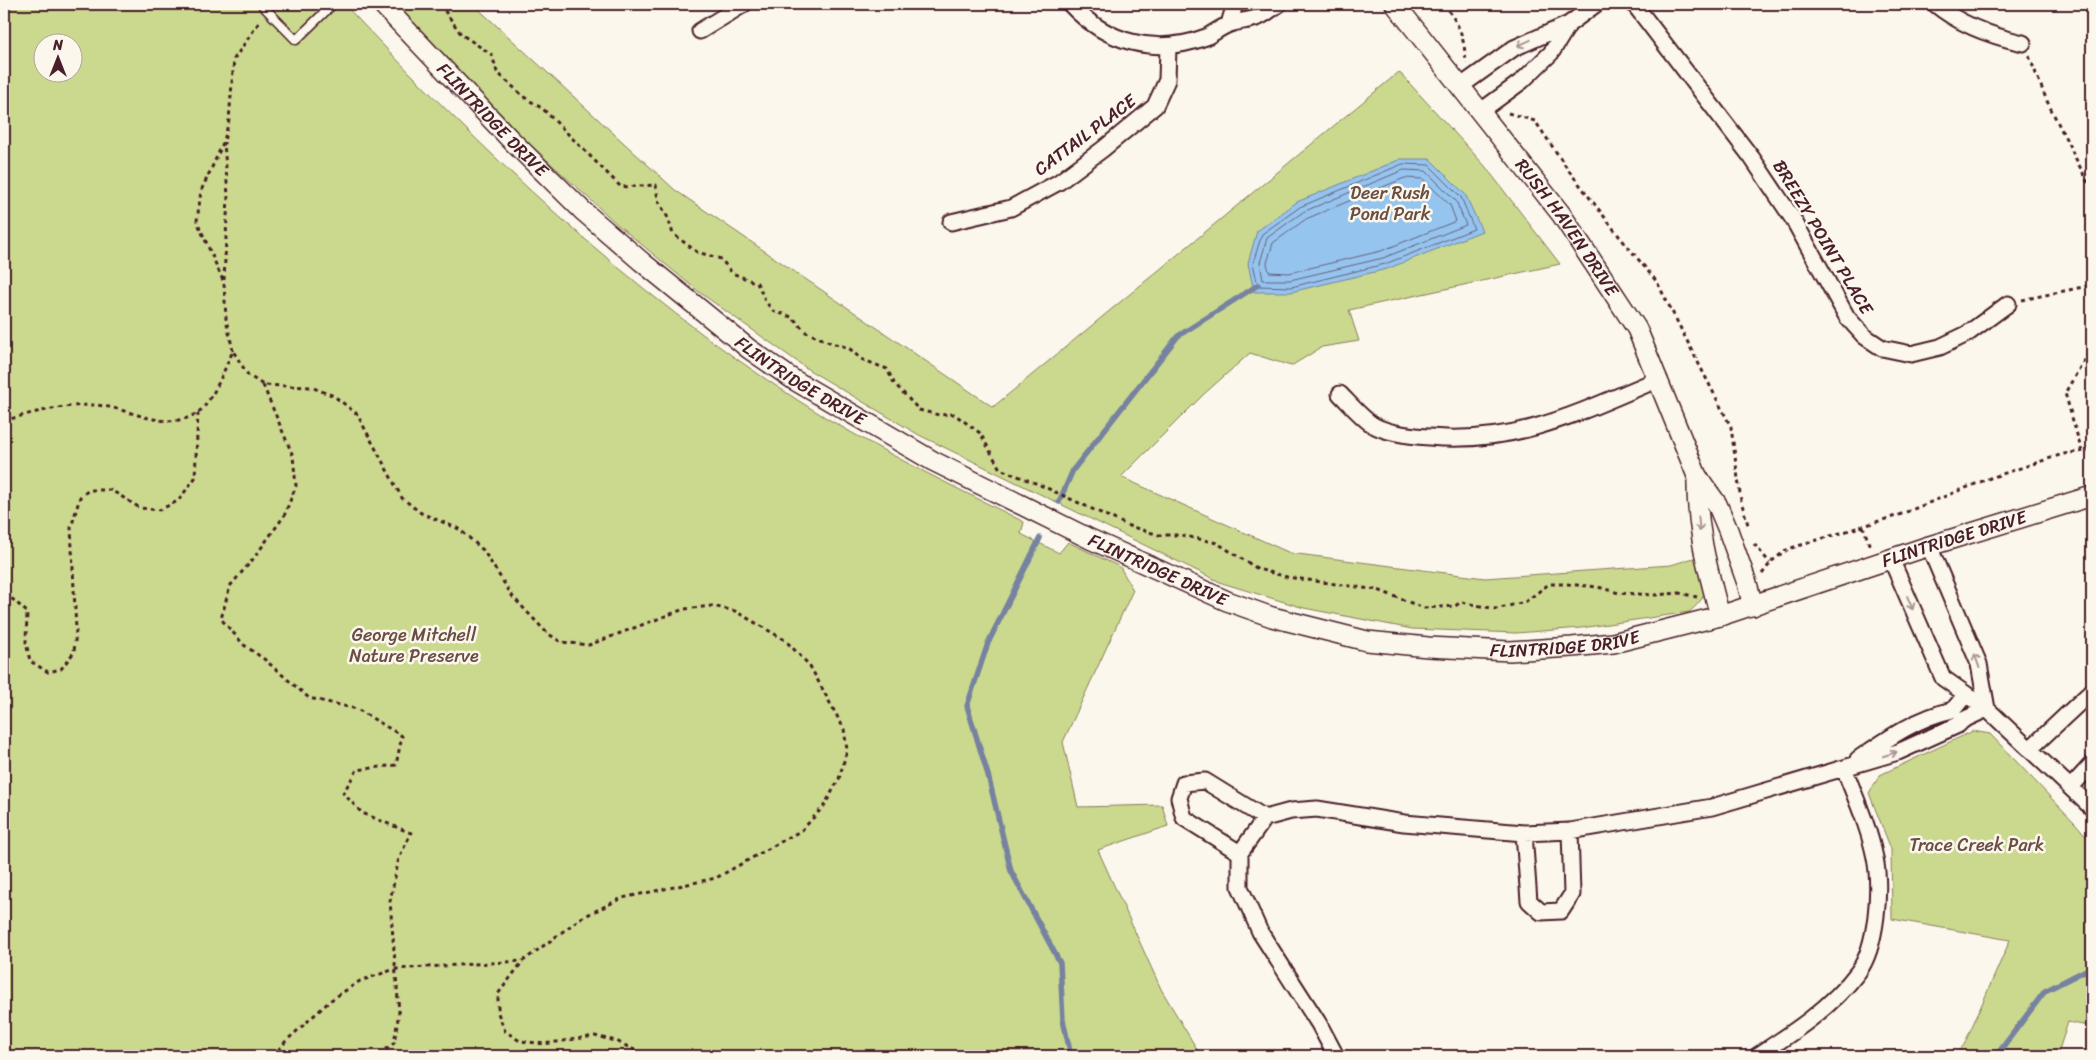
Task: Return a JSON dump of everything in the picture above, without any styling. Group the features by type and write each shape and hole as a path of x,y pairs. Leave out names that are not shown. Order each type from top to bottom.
{"street":[{"name":"FLINTRIDGE DRIVE","path":"382,4 510,139 583,211 742,344 794,380 933,461 1107,546 1227,601 1272,617 1367,641 1428,647 1510,651 1572,648 1613,643 1753,606 1929,546 2092,496"},
{"path":"700,31 744,4"},
{"path":"1070,4 1086,20 1108,34 1132,43 1168,47 1207,36 1229,24 1258,18 1279,4"},
{"path":"1229,24 1235,4"},
{"name":"RUSH HAVEN DRIVE","path":"1395,4 1468,81 1488,106 1637,329 1697,476 1716,504 1728,530 1753,606"},
{"path":"1468,81 1514,48 1569,24 1596,4"},
{"name":"BREEZY POINT PLACE","path":"1634,4 1752,158 1793,219 1847,318 1864,336 1882,348 1911,354 1940,347 1967,334 2008,304"},
{"path":"1935,4 1966,24 1993,37 2023,43"},
{"path":"1488,106 1522,81 1551,53 1569,24"},
{"name":"CATTAIL PLACE","path":"951,222 1011,208 1059,182 1103,149 1155,106 1167,80 1168,47"},
{"path":"1340,394 1373,425 1406,435 1450,439 1480,438 1522,432 1563,418 1659,379"},
{"name":"RUSH HAVEN DRIVE","path":"1697,476 1700,537 1720,616"},
{"path":"1929,546 1979,664 1987,709"},
{"path":"1891,559 1943,678 1987,709 2092,808"},
{"path":"2030,749 2092,692"},
{"path":"1844,768 1889,738 1934,714 1953,710 1966,694"},
{"path":"1336,1056 1319,1024 1260,932 1240,887 1240,853 1265,818 1291,811 1316,809 1404,822 1524,833 1570,831 1712,807 1898,752 1958,725 1963,720 1987,709"},
{"path":"2071,787 2092,764"},
{"path":"1757,1056 1796,1031 1834,998 1860,970 1872,938 1879,902 1875,858 1844,768"},
{"path":"1240,853 1184,818 1179,798 1184,783 1205,781 1265,818"},
{"path":"1524,833 1529,901 1541,912 1561,911 1572,894 1570,831"}],"lane":[{"path":"264,7 296,40 333,4"}],"path":[{"path":"440,4 461,34 492,55 497,72 524,97 543,109 621,187 656,185 658,200 674,234 697,252 721,259 732,273 757,283 766,302 773,311 792,317 806,332 848,348 861,359 887,369 894,383 919,410 939,415 954,414 980,433 1000,469 1038,484 1129,526 1159,535 1181,535 1217,543 1258,569 1287,577 1378,590 1424,608 1455,606 1461,602 1496,609 1525,602 1549,584 1598,587 1619,593 1679,594 1702,598 1714,594"},
{"path":"1444,4 1455,19 1464,39 1468,81"},
{"path":"224,283 197,221 201,190 224,141 230,120 234,59 264,7"},
{"path":"2023,43 2047,101 2092,191"},
{"path":"1488,106 1535,121 1573,176 1619,236 1658,282 1731,427 1740,501 1754,544 1770,563"},
{"path":"224,141 228,196 224,283 226,319 233,351 248,375 263,385 311,387 334,396 357,414 402,498 421,513 459,529 483,550 513,597 547,633 561,642 589,645 684,609 712,606 736,610 785,640 810,666 844,729 847,750 839,779 824,806 802,830 716,878 622,898 581,918 523,961 498,994 498,1012 505,1032 520,1041 544,1044 595,1036 616,1041 647,1056"},
{"path":"2008,304 2092,285"},
{"path":"2082,452 2065,393 2092,347"},
{"path":"4,421 71,406 95,405 161,420 178,421 198,413 207,403 233,351"},
{"path":"263,385 293,456 296,486 284,516 254,558 230,586 220,619 244,645 264,659 309,698 357,709 402,736 396,765 357,770 343,793 362,813 411,833 399,858 390,901 399,1012 394,1043 378,1056"},
{"path":"4,596 10,598 27,612 26,642 30,661 48,672 61,669 74,652 76,630 71,528 80,497 89,490 111,490 140,508 159,510 178,501 196,478 198,413"},
{"path":"1747,583 1758,579 1770,563 1788,549 1899,515 1990,478 2064,454 2092,450"},
{"path":"1863,526 1871,549"},
{"path":"273,1056 286,1041 331,1000 360,981 395,969 523,961"}],"green space":[{"name":"George Mitchell Nature Preserve","path":"4,4 344,4 449,113 560,217 676,314 736,359 799,401 854,434 1024,522 1021,534 1059,553 1068,542 1120,567 1133,590 1063,742 1078,807 1162,805 1168,826 1098,850 1161,989 1201,1056 4,1056"},
{"name":"Deer Rush Pond Park","path":"396,4 473,4 675,190 993,407 1399,72 1485,166 1560,264 1349,310 1359,341 1322,347 1291,366 1250,353 1204,394 1121,477 1290,553 1485,578 1671,565 1697,557 1704,581 1704,593 1697,605 1689,612 1581,628 1516,633 1412,629 1304,608 1222,583 919,435 809,370 699,292 618,225 526,141"},
{"name":"Trace Creek Park","path":"1973,731 1990,734 2092,843 2092,1027 2068,1022 2057,1056 1953,1056 1964,1045 2010,940 1892,919 1891,849 1869,793 1880,775"}],"water":[{"path":"1401,159 1430,159 1465,194 1482,231 1387,269 1291,292 1254,292 1248,263 1257,231 1297,202"}],"waterway":[{"path":"1059,502 1073,470 1178,336 1258,285"},
{"path":"1040,538 988,643 967,706 988,775 1011,871 1060,963 1063,1020 1071,1056"},
{"path":"1996,1056 2045,991 2092,967"}]}
